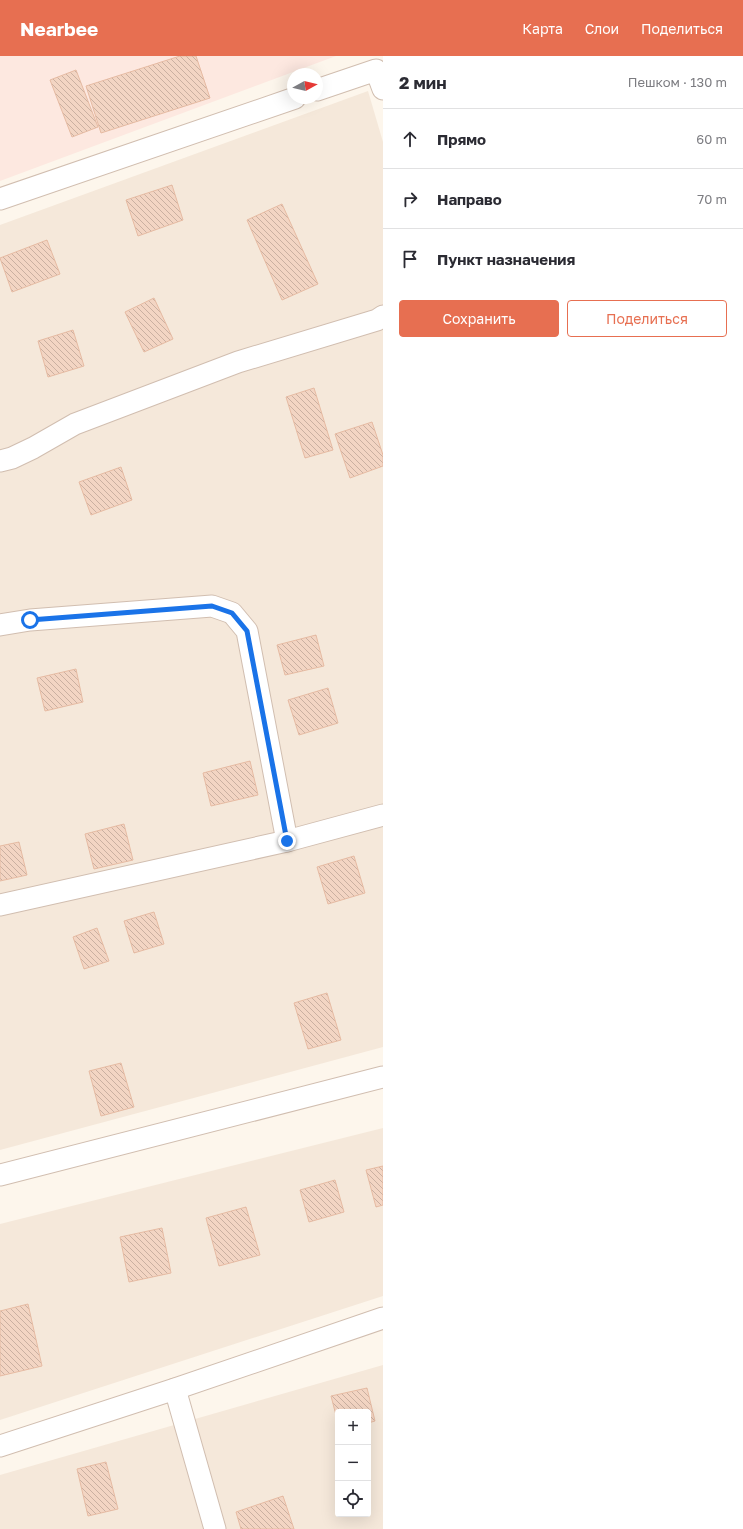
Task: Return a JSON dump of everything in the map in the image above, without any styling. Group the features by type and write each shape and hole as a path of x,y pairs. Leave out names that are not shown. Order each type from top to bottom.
{"street":[{"path":"323,88 379,65 383,89"},
{"path":"0,199 287,101"},
{"path":"0,461 12,458 33,448 75,424 238,362 377,320 383,316"},
{"path":"0,625 30,620 212,606 232,613 247,631 287,841"},
{"path":"0,905 287,841 383,814"},
{"path":"0,1175 383,1077"},
{"path":"0,1446 175,1389 383,1318"},
{"path":"175,1389 215,1529"}],"shaded area":[{"path":"0,56 336,56 304,68 287,68 287,74 0,181"},
{"path":"368,91 383,142 383,1047 0,1150 0,225"},
{"path":"383,1128 383,1296 0,1420 0,1224"},
{"path":"383,1365 383,1529 0,1529 0,1475"}],"building":[{"path":"180,56 196,56 210,98 101,133 86,86"},
{"path":"76,70 98,127 72,137 50,80"},
{"path":"172,185 183,220 138,236 126,200"},
{"path":"282,204 318,284 282,300 247,220"},
{"path":"47,240 60,274 12,292 0,258"},
{"path":"154,298 173,339 144,352 125,312"},
{"path":"73,330 84,366 48,377 38,341"},
{"path":"314,388 333,450 305,458 286,397"},
{"path":"372,422 383,455 383,466 350,478 335,434"},
{"path":"121,467 132,500 91,515 79,482"},
{"path":"316,635 324,666 285,675 277,645"},
{"path":"76,669 83,702 45,711 37,678"},
{"path":"328,688 338,723 299,735 288,700"},
{"path":"250,761 258,795 211,806 203,773"},
{"path":"124,824 133,860 94,869 85,834"},
{"path":"19,842 27,875 0,881 0,846"},
{"path":"354,856 365,893 328,904 317,867"},
{"path":"154,912 164,944 134,953 124,921"},
{"path":"97,928 109,961 84,969 73,937"},
{"path":"327,993 341,1040 308,1049 294,1003"},
{"path":"121,1063 134,1107 101,1116 89,1071"},
{"path":"383,1166 383,1205 376,1207 366,1170"},
{"path":"335,1180 344,1212 309,1222 300,1190"},
{"path":"246,1207 260,1255 219,1266 206,1218"},
{"path":"162,1228 171,1273 129,1282 120,1237"},
{"path":"28,1304 42,1366 0,1376 0,1311"},
{"path":"367,1388 375,1421 371,1422 371,1409 335,1409 335,1411 331,1396"},
{"path":"106,1462 118,1509 88,1516 77,1469"},
{"path":"283,1496 294,1529 241,1529 236,1512"}],"route":[{"path":"30,620 212,606 232,613 247,631 287,841"}]}
